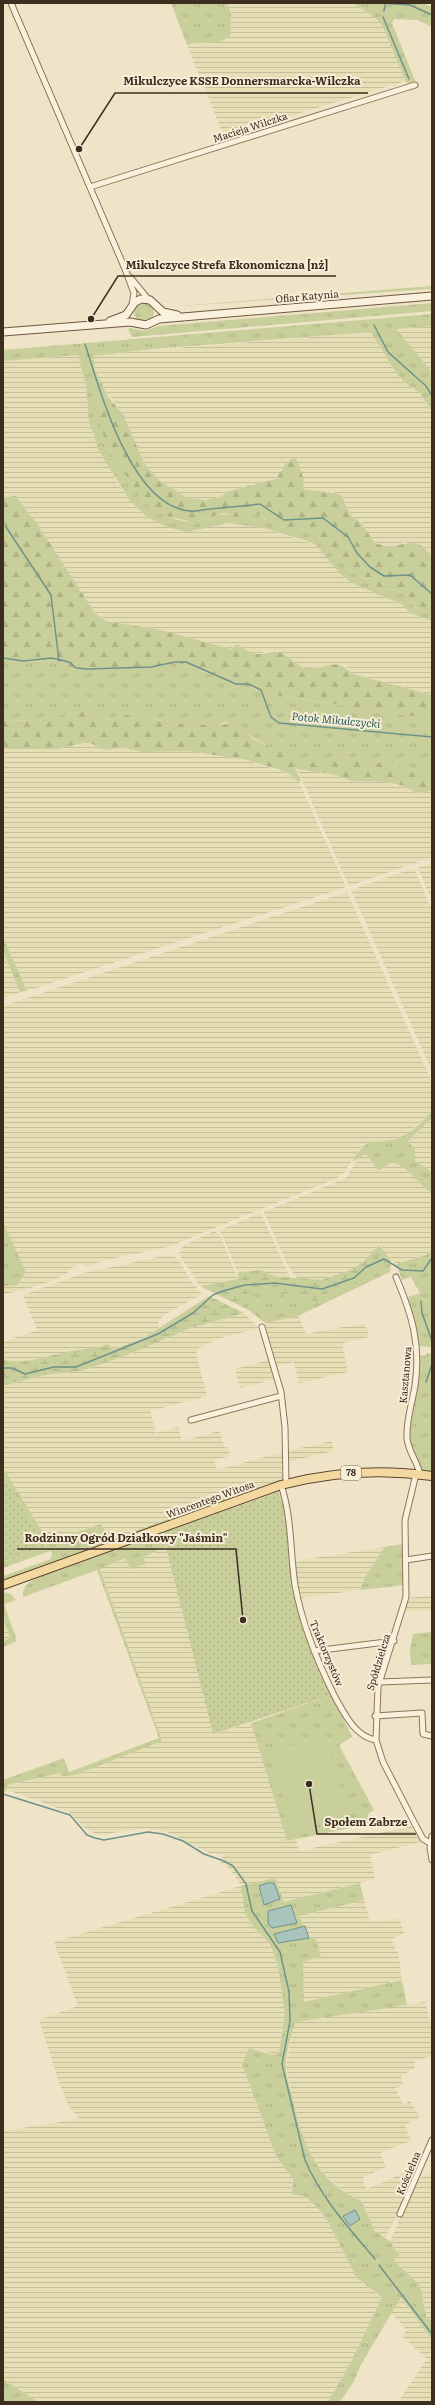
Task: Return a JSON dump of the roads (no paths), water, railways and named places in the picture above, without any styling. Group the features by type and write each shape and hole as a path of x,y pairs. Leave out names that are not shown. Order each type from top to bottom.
{"main road":[{"name":"Wincentego Witosa","path":"3,1585 284,1484 352,1473 418,1474 432,1476"}],"street":[{"path":"11,3 125,269 134,293 131,317 137,324"},
{"name":"Macieja Wilczka","path":"90,187 415,85"},
{"path":"125,269 150,300"},
{"name":"Ofiar Katynia","path":"3,332 130,322 146,325 153,322 184,316 432,296"},
{"name":"Ofiar Katynia","path":"100,324 122,318 141,299 150,300 156,307 164,312 184,316"},
{"path":"153,322 156,316 156,307"},
{"name":"Kasztanowa","path":"396,1277 408,1307 417,1342 415,1380 407,1435 409,1450 418,1474"},
{"name":"Traktorzystów","path":"262,1327 281,1396 284,1484 296,1590 305,1628 314,1651 347,1719 369,1738 376,1740"},
{"path":"191,1420 281,1396"},
{"name":"Spółdzielcza","path":"418,1474 406,1516 405,1602 380,1682 375,1716 376,1740 383,1762 414,1824 423,1839 430,1843"},
{"path":"406,1560 432,1556"},
{"path":"314,1651 394,1641"},
{"path":"380,1682 432,1680"},
{"path":"375,1716 422,1713 424,1734 432,1736"},
{"path":"432,1836 430,1843 432,1860"},
{"name":"Kościelna","path":"400,2214 432,2140"}],"water":[{"path":"267,1883 274,1883 280,1899 264,1905 259,1886"},
{"path":"291,1905 297,1923 272,1928 268,1923 268,1911"},
{"path":"305,1926 309,1938 278,1943 274,1934"},
{"path":"355,2210 360,2219 350,2226 343,2216"}],"waterway":[{"path":"381,3 410,5 432,15"},
{"path":"384,11 385,5"},
{"path":"383,17 409,79"},
{"path":"374,325 388,352 426,386 432,396"},
{"path":"85,344 99,389 121,443 135,469 151,490 169,505 190,511 198,511 260,504 284,520 323,518 348,537 357,553 370,567 384,576 410,575 432,594"},
{"path":"6,527 51,595 59,661"},
{"name":"Potok Mikulczycki","path":"3,658 23,661 52,658 69,662 76,668 88,669 151,667 175,662 186,662 236,684 249,684 261,690 271,717 279,723 432,737"},
{"path":"3,1368 12,1368 25,1374 54,1367 76,1367 158,1334 193,1313 213,1295 245,1285 275,1283 322,1289 354,1278 366,1267 384,1259 402,1270 423,1271 432,1258"},
{"path":"421,1301 422,1313 432,1341"},
{"path":"426,1382 432,1364"},
{"path":"3,1794 70,1815 87,1835 95,1838 104,1840 148,1832 163,1834 183,1841 204,1854 233,1866 246,1884 252,1911 280,1952 289,1992 290,2021 282,2064 305,2160 327,2200 375,2259"},
{"path":"379,2265 432,2334"}],"place":[{"name":"Mikulczyce KSSE Donnersmarcka-Wilczka","path":"79,149"},
{"name":"Mikulczyce Strefa Ekonomiczna [nż]","path":"91,319"},
{"name":"Rodzinny Ogród Działkowy \"Jaśmin\"","path":"243,1620"},
{"name":"Społem Zabrze","path":"309,1784"}]}
